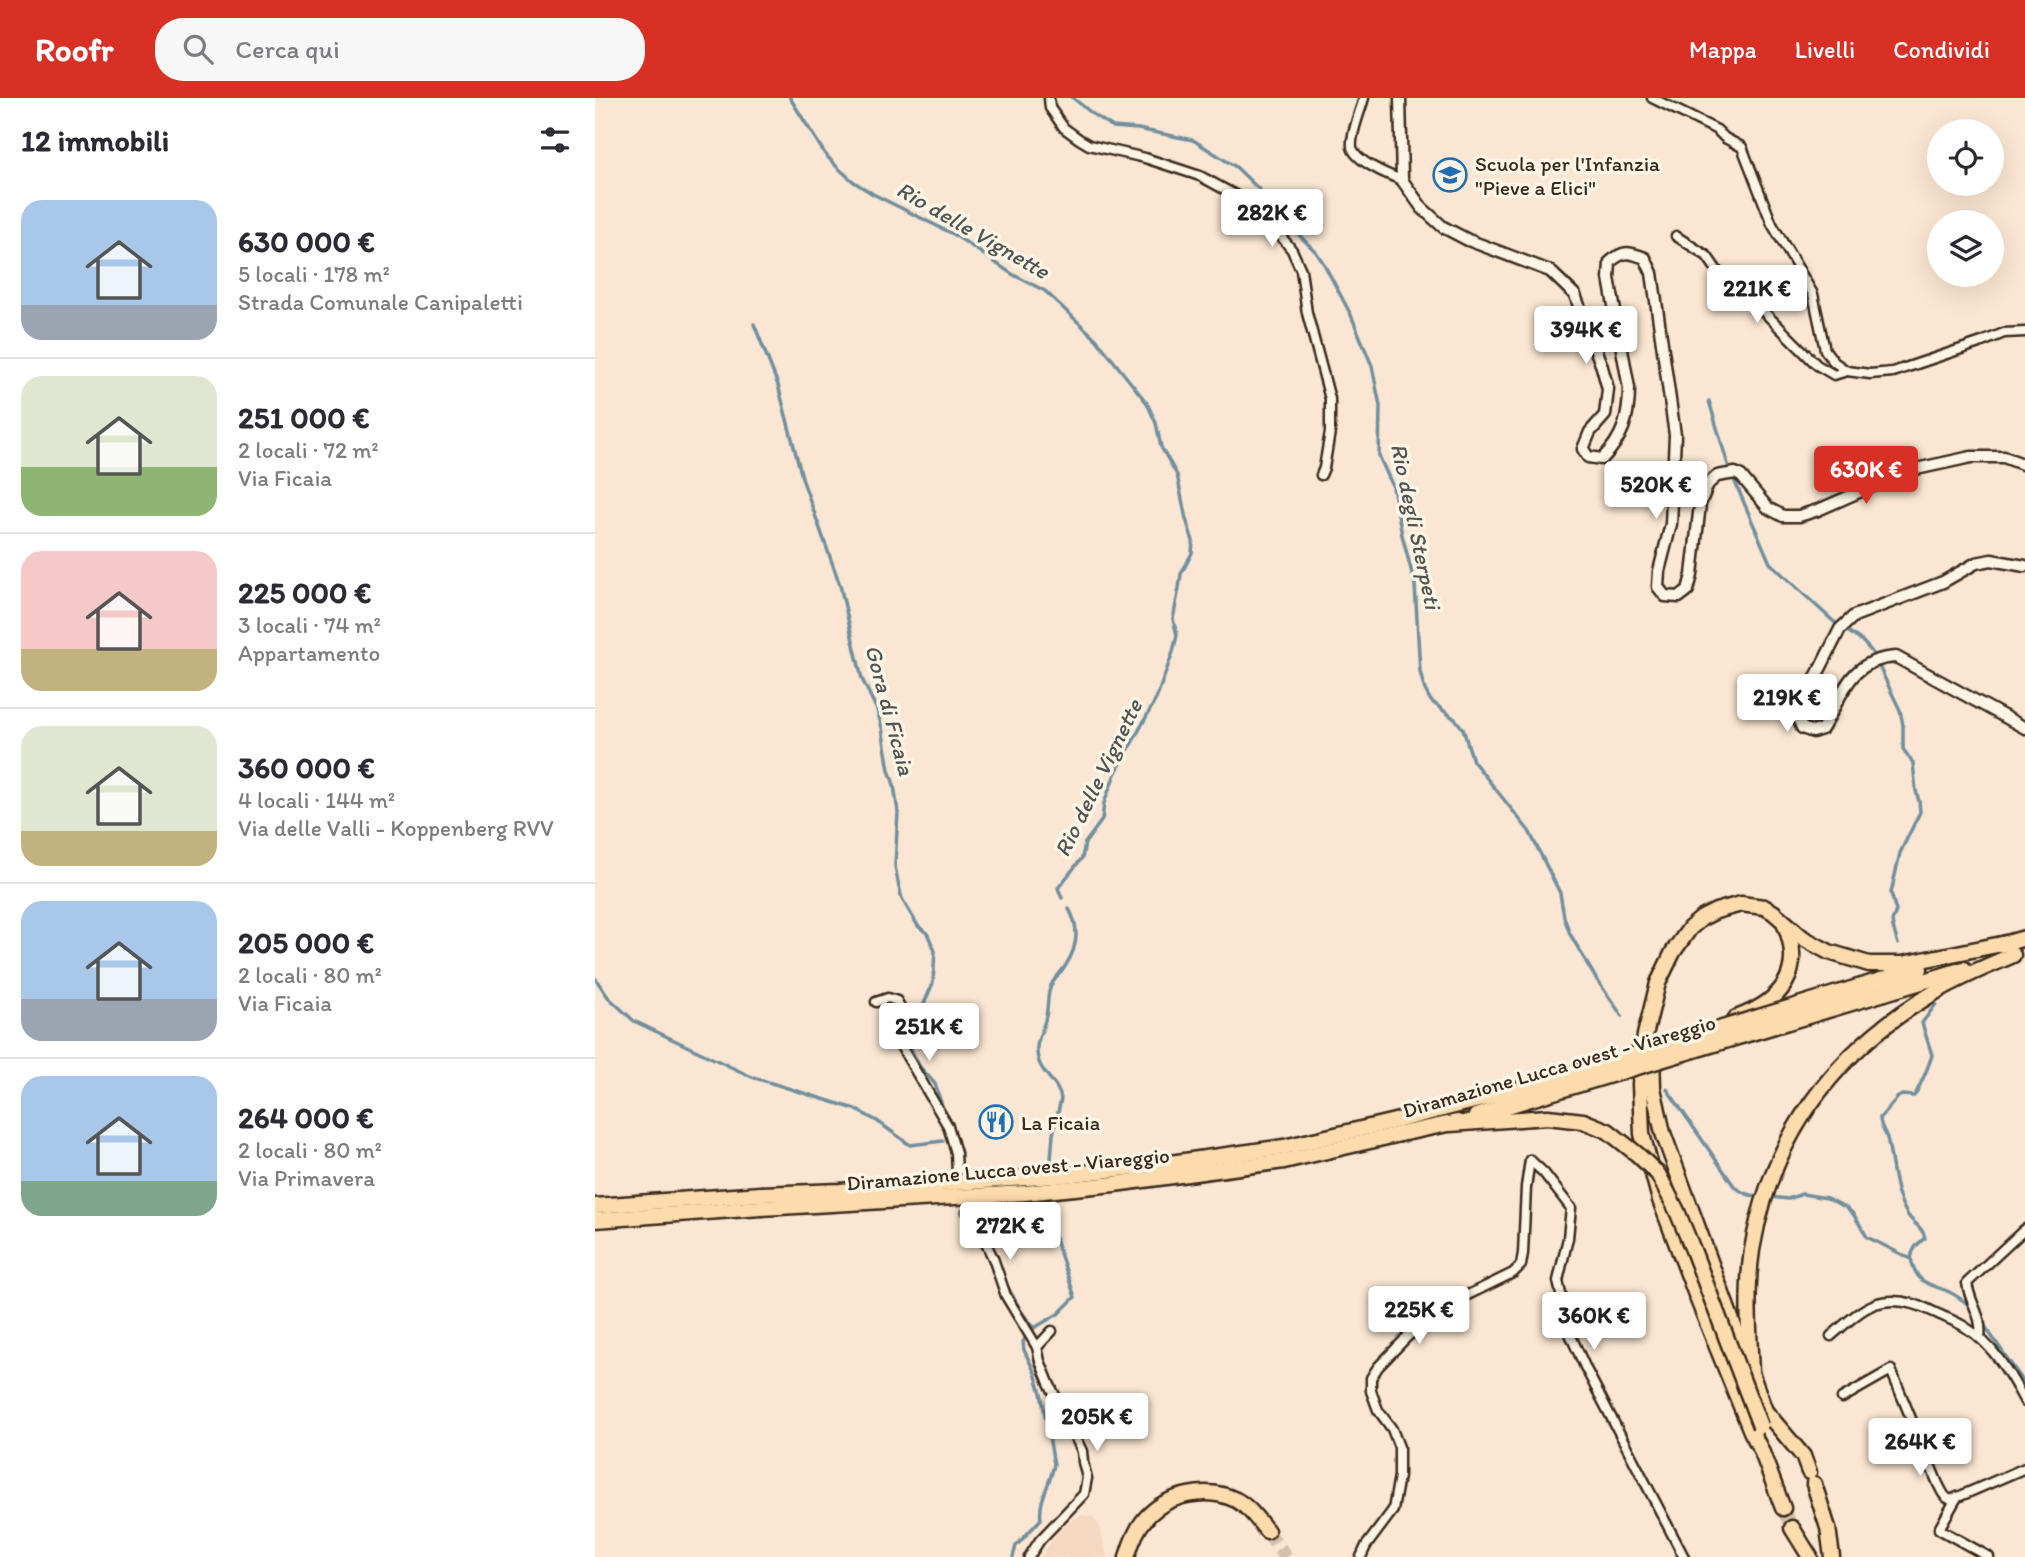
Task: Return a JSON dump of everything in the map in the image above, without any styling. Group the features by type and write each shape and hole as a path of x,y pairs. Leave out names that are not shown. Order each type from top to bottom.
{"highway":[{"path":"1783,1508 1660,1200 1642,1135 1640,1084 1645,1035 1658,983 1685,934 1702,918 1741,904 1764,907 1814,944 1829,952 1869,964 1902,964 2015,950"},
{"path":"1690,1036 1758,1009 1781,990 1791,970 1793,952 1783,920"},
{"name":"Diramazione Lucca ovest - Viareggio","path":"1397,1128 1450,1124 1515,1097 1690,1036 2015,950 2025,937"},
{"path":"1751,1372 1748,1309 1752,1251 1767,1185 1782,1151 1805,1111 1860,1047 1889,1023 1915,1004 2015,950"},
{"name":"Diramazione Lucca ovest - Viareggio","path":"595,1206 1025,1193 1114,1184 1284,1160 1515,1097 1883,986"},
{"path":"1652,1013 1653,1088 1663,1133 1765,1411 1803,1456 1828,1528 1832,1557"},
{"path":"1450,1124 1548,1117 1583,1121 1608,1131 1658,1174 1693,1250 1759,1426 1762,1450"},
{"name":"Diramazione Lucca ovest - Viareggio","path":"595,1220 761,1201"},
{"path":"1127,1557 1134,1537 1147,1517 1167,1503 1187,1495 1211,1494 1236,1500 1247,1508 1267,1531"},
{"path":"1792,1528 1810,1557"}],"street":[{"path":"1049,98 1051,108 1064,128 1079,139 1090,145 1145,158 1200,176 1248,202 1292,250 1301,270 1307,313 1330,399 1330,432 1321,475"},
{"path":"1364,98 1351,144 1356,155 1387,175 1402,180"},
{"path":"1400,98 1402,180 1422,208 1443,227 1468,240 1550,271 1575,295 1608,389 1605,415 1590,432 1583,449 1588,457 1602,459 1614,447 1623,429 1629,404 1629,388 1609,278 1610,262 1619,255 1631,253 1645,258 1652,273 1675,435 1671,524 1659,571 1658,587 1665,596 1679,597 1688,590 1700,504 1708,484 1717,476 1730,473 1741,476 1768,508 1783,516 1799,516 1907,471 1971,457 2004,457 2024,464"},
{"path":"1652,98 1717,130 1725,138 1742,147 1772,223 1813,294 1825,350 1847,371"},
{"path":"1676,236 1707,256 1725,282 1759,307 1817,365 1834,375 1847,371 1870,374 1893,372 2004,333 2025,332"},
{"path":"2025,566 1991,560 1976,563 1943,582 1854,616 1843,625 1798,718 1802,728 1813,732 1822,729 1851,677 1867,663 1896,657 2025,728"},
{"path":"876,1002 888,998 897,1001 900,1007 902,1048 948,1126 956,1153 957,1172"},
{"path":"1361,1557 1393,1510 1399,1476 1399,1447 1392,1429 1378,1410 1371,1391 1371,1378 1407,1337 1441,1308 1513,1273 1521,1265 1526,1222 1525,1187 1530,1160 1544,1173 1571,1208 1568,1238 1558,1282 1570,1334 1683,1557"},
{"path":"967,1212 993,1258 1006,1296 1037,1348 1049,1383 1082,1451 1087,1478 1084,1494 1040,1540 1029,1557"},
{"path":"1979,1338 1979,1317 1969,1297 1967,1283 2025,1229"},
{"path":"1831,1336 1864,1309 1875,1304 1906,1302 1922,1305 1966,1327 1979,1338 1995,1354 2025,1402"},
{"path":"1037,1348 1052,1331"},
{"path":"1842,1398 1891,1370 1938,1485 1944,1496 1951,1500 2025,1468"},
{"path":"1957,1497 1939,1529 1989,1557"}],"shaded area":[{"path":"1082,1515 1093,1517 1099,1526 1107,1557 1041,1557 1058,1532 1071,1520"}],"waterway":[{"name":"Rio delle Vignette","path":"790,98 825,154 854,182 955,235 1012,274 1045,291 1096,339 1147,403 1156,423 1161,447 1177,475 1193,541 1192,553 1181,574 1173,619 1177,635 1173,652 1156,699 1115,774 1104,803 1102,820 1085,843 1082,858 1058,888 1062,898"},
{"name":"Rio degli Sterpeti","path":"1073,98 1113,127 1193,140 1236,167 1272,202 1282,218 1316,252 1324,264 1351,315 1372,366 1380,406 1379,456 1393,487 1415,585 1420,672 1425,690 1431,701 1456,720 1463,729 1473,761 1529,831 1560,893 1570,934 1622,1016"},
{"name":"Gora di Ficaia","path":"754,324 778,385 803,481 840,585 862,679 877,710 882,728 898,812 895,866 902,899 918,926 927,933 935,951 933,983 913,1029 912,1051 920,1067 935,1084 945,1115"},
{"path":"1709,401 1729,468 1770,563 1833,621 1862,641 1872,652 1900,710 1903,749 1913,763 1920,812 1900,853 1891,893 1896,911 1892,921 1898,944"},
{"name":"Rio delle Vignette","path":"1050,1172 1053,1134 1061,1099 1039,1062 1037,1045 1046,1017 1050,988 1066,965 1075,944 1075,923 1069,909"},
{"path":"595,978 608,997 634,1021 752,1077 855,1109 910,1145 943,1141"},
{"path":"1911,1259 1915,1247 1925,1238 1922,1230 1908,1216 1902,1203 1880,1118 1898,1097 1914,1096 1918,1089 1932,1055 1922,1023 1936,1004"},
{"name":"Rio degli Sterpeti","path":"1667,1089 1734,1186 1747,1194 1762,1196"},
{"name":"Gora di Ficaia","path":"960,1162 965,1178"},
{"name":"Rio delle Vignette","path":"1034,1328 1058,1314 1075,1297 1045,1209 1047,1194"},
{"name":"Rio degli Sterpeti","path":"1770,1197 1788,1199 1802,1194 1827,1198 1847,1208 1867,1237 1911,1259"},
{"name":"Gora di Ficaia","path":"971,1199 989,1233 994,1253"},
{"name":"Rio degli Sterpeti","path":"1911,1259 1920,1278 1954,1294 1972,1308"},
{"name":"Gora di Ficaia","path":"1004,1280 1034,1328"},
{"name":"Rio degli Sterpeti","path":"1982,1322 2025,1384"},
{"path":"1013,1557 1016,1546 1041,1519 1041,1505 1054,1464 1041,1393 1024,1350 1023,1342 1028,1333"}],"tunnel":[{"path":"1783,1508 1792,1528"},
{"path":"1267,1531 1286,1557"}],"place":[{"name":"Scuola per l'Infanzia \"Pieve a Elici\"","path":"1450,175"},
{"name":"La Ficaia","path":"996,1122"}]}
